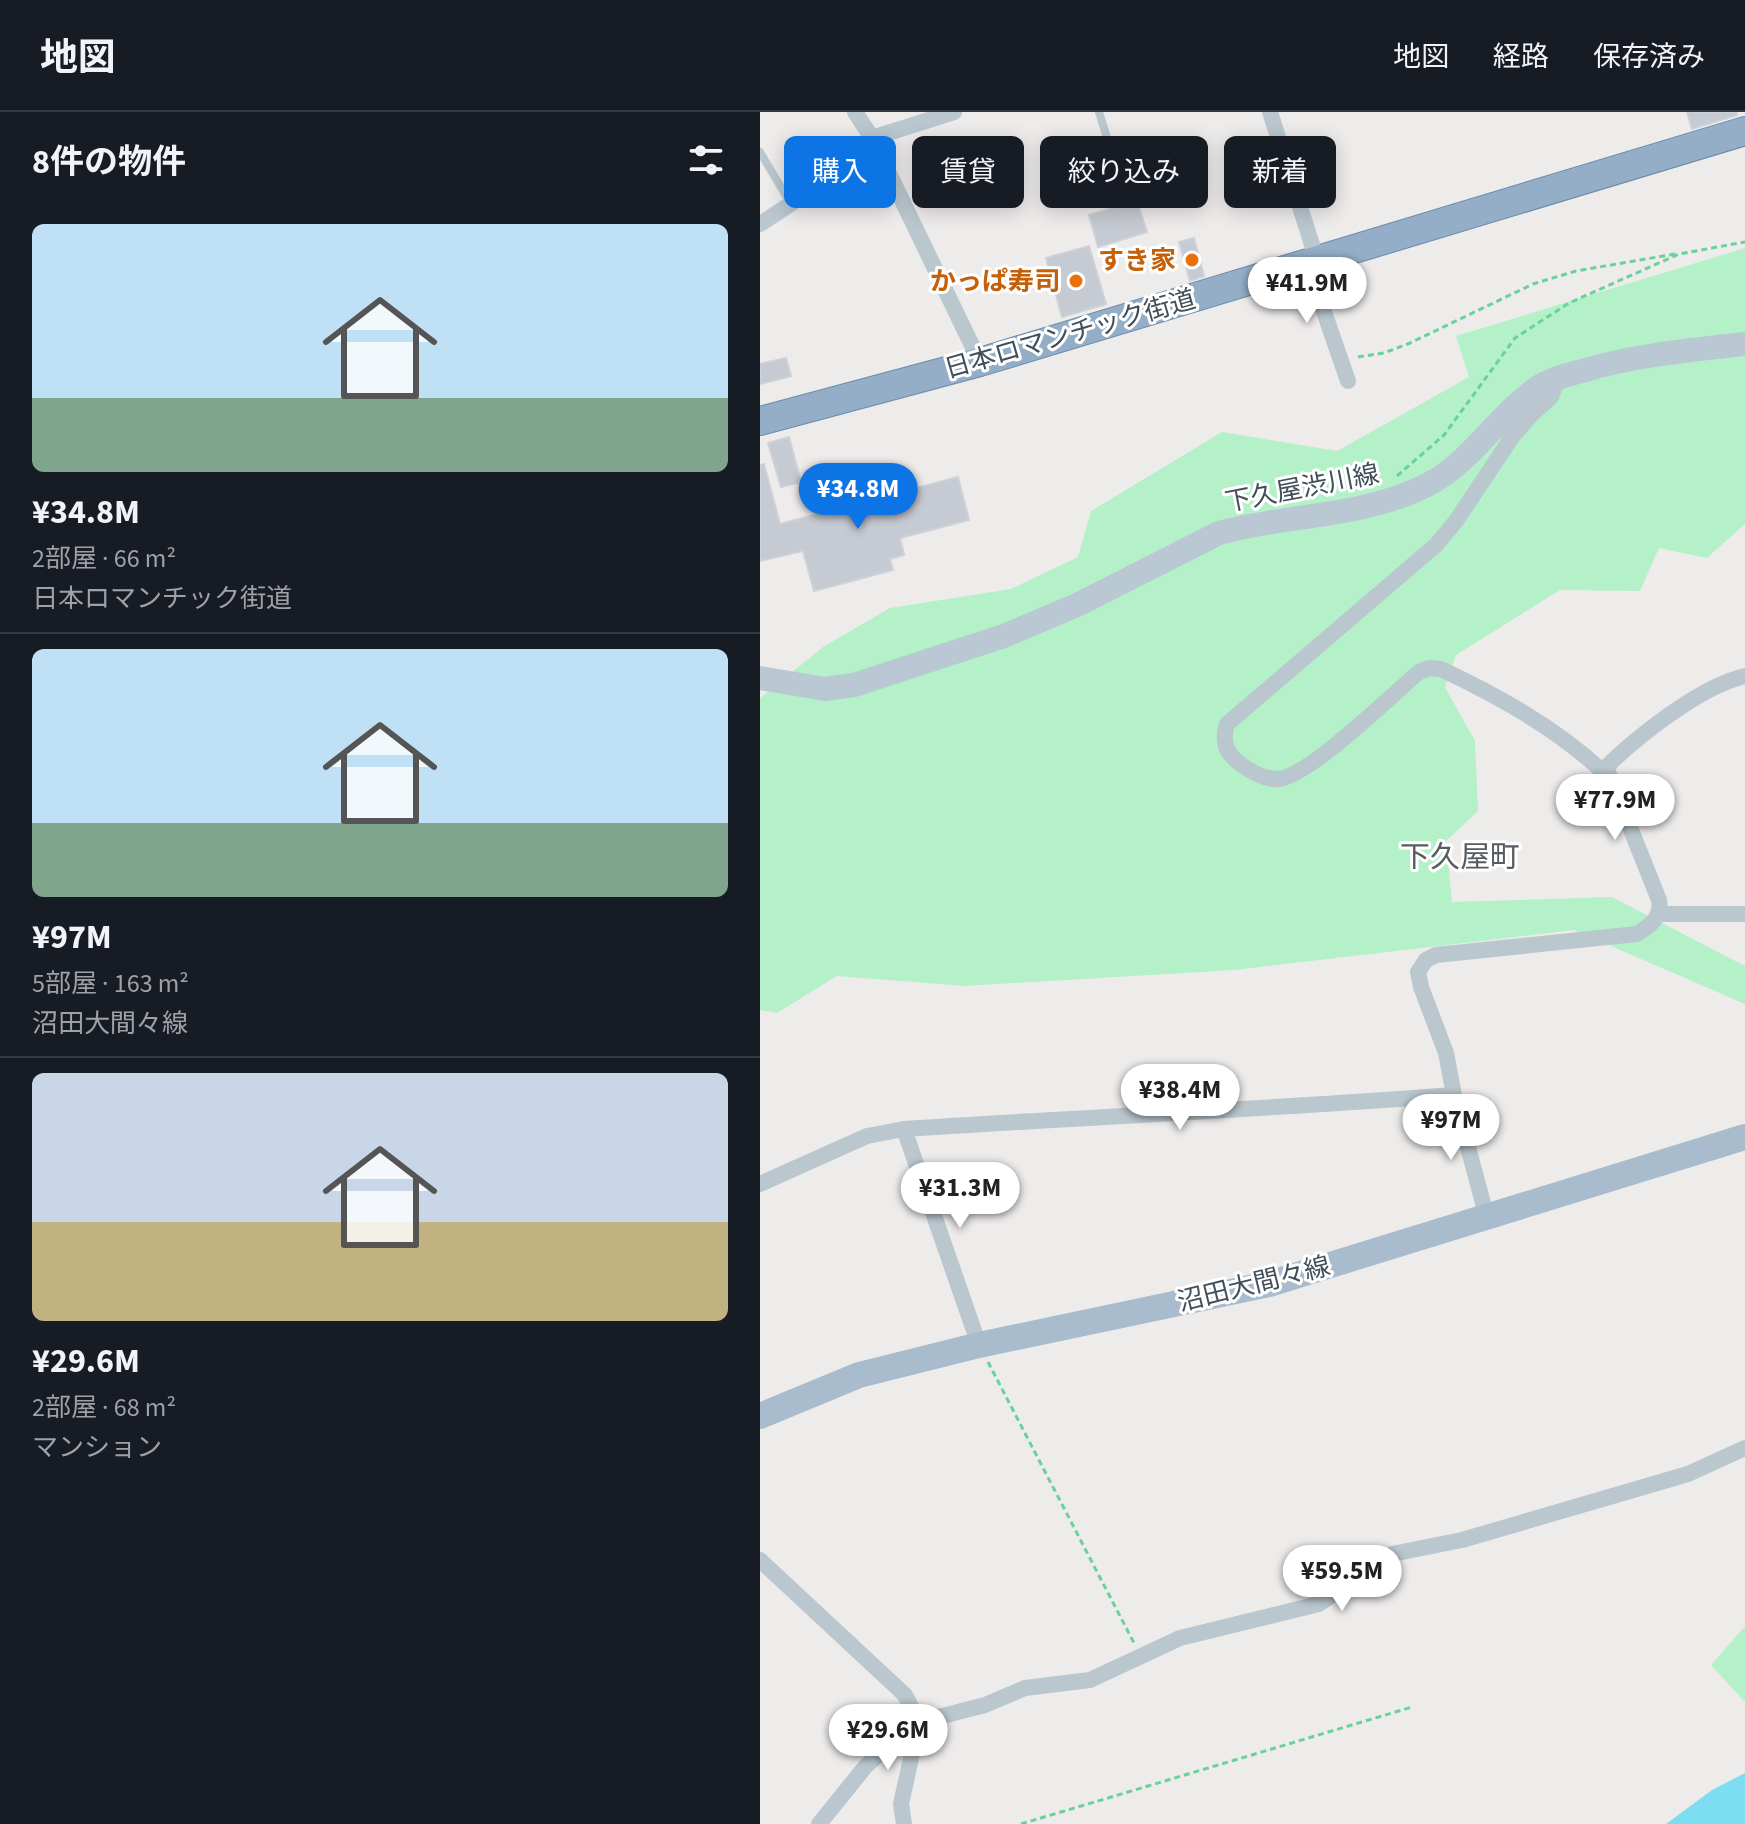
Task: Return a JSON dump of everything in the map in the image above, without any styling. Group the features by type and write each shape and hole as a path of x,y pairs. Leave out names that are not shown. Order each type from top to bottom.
{"highway":[{"name":"日本ロマンチック街道","path":"760,421 980,362 1745,131"}],"main road":[{"name":"下久屋渋川線","path":"760,678 825,689 854,685 1004,636 1077,605 1219,533 1244,526 1384,503 1428,484 1458,465 1538,387 1558,377 1621,359 1745,344"},
{"name":"沼田大間々線","path":"762,1411 859,1375 979,1345 1269,1284 1745,1137"}],"street":[{"path":"855,112 870,136"},
{"path":"892,136 954,112"},
{"path":"1270,112 1313,248 1312,277 1348,381"},
{"path":"896,188 980,362"},
{"path":"760,224 785,208"},
{"path":"1558,377 1551,397 1512,437 1456,521 1436,545 1227,724 1223,735 1231,757 1245,768 1276,779 1291,776 1312,763 1419,672 1429,668 1441,669 1515,708 1578,749 1602,771 1639,738 1709,690 1745,676"},
{"path":"1487,1218 1446,1053 1418,972 1426,960 1436,955 1637,934 1652,924 1659,914 1659,900 1606,767"},
{"path":"1659,914 1745,914"},
{"path":"760,1184 867,1136 904,1129 1185,1111 1269,1109 1454,1095"},
{"path":"904,1129 979,1345"},
{"path":"819,1824 865,1767 919,1722 985,1705 1025,1688 1090,1680 1180,1638 1319,1604 1392,1554 1462,1540 1688,1474 1745,1448"},
{"path":"760,1560 905,1695 919,1722 901,1804 904,1824"}],"lane":[{"path":"1099,112 1106,136"},
{"path":"760,152 784,192"}],"path":[{"path":"1338,357 1369,357 1384,353 1533,284 1576,271 1745,242"},
{"path":"1395,477 1444,435 1515,338 1569,303 1679,254"},
{"path":"979,1345 1141,1656"},
{"path":"1021,1824 1412,1707"}],"green space":[{"path":"1745,248 1745,524 1707,558 1659,548 1640,591 1560,590 1456,655 1445,687 1475,741 1478,811 1446,841 1452,902 1612,897 1745,966 1745,1004 1574,930 1234,970 965,986 837,976 777,1013 760,1010 760,698 823,647 890,608 1011,589 1078,557 1091,511 1222,432 1337,451 1469,377 1456,336"},
{"path":"1745,1626 1745,1701 1744,1701 1711,1665"}],"water":[{"path":"1745,1773 1745,1824 1666,1824 1712,1790"}],"building":[{"path":"1687,112 1736,112 1737,115 1692,129"},
{"path":"1113,208 1139,208 1147,232 1098,247 1089,215"},
{"name":"すき家","path":"1194,238 1204,276 1190,281 1179,242"},
{"name":"かっぱ寿司","path":"1089,246 1106,304 1062,317 1046,258"},
{"path":"786,358 791,376 760,384 760,364"},
{"path":"789,437 801,482 781,487 768,443"},
{"path":"764,464 780,524 958,477 969,520 900,538 904,555 890,559 893,570 814,591 803,551 760,561 760,465"}],"place":[{"name":"すき家","path":"1192,260"},
{"name":"かっぱ寿司","path":"1076,281"}],"district":[{"name":"下久屋町","path":"1460,857"}]}
